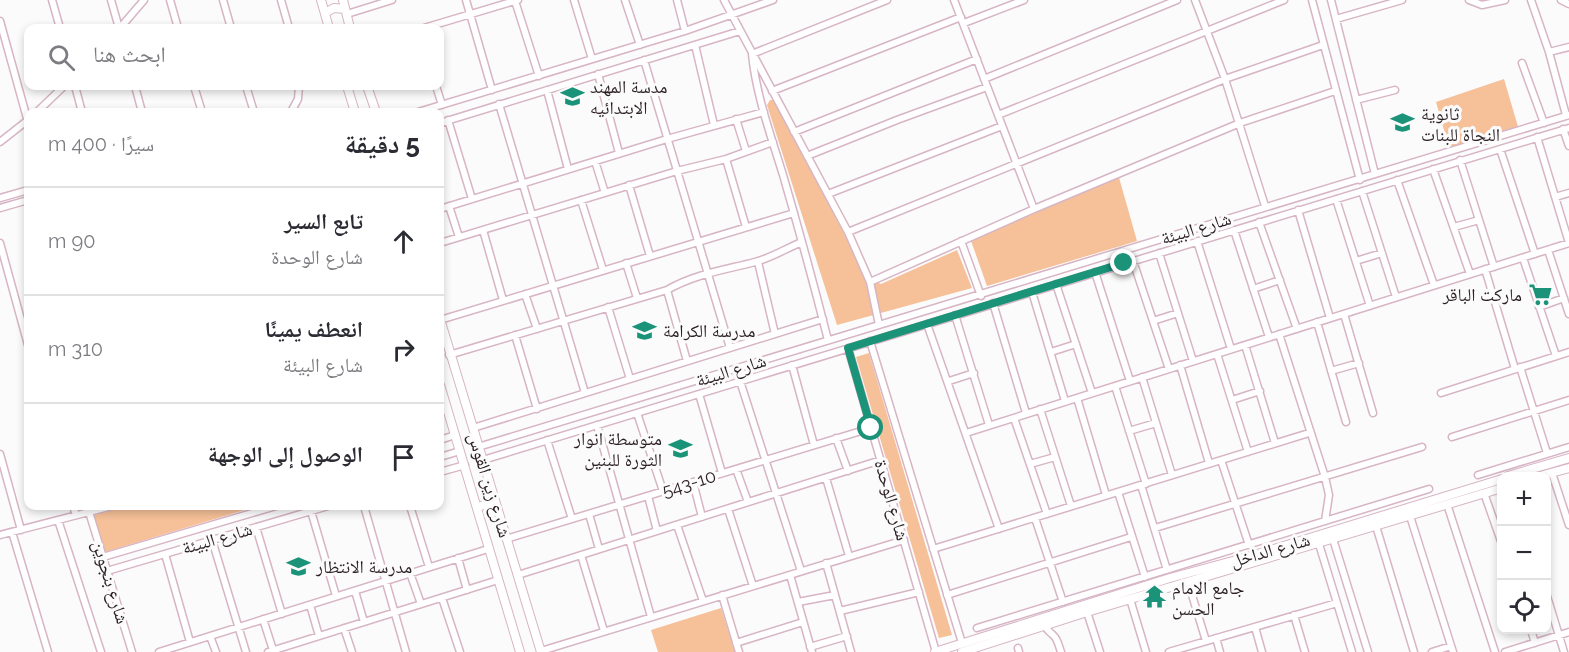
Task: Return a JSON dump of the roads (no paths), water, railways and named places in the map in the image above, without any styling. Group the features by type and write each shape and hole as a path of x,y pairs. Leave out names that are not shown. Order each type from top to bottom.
{"main road":[{"path":"321,0 329,24"},
{"path":"343,0 349,24"},
{"path":"325,12 334,8 346,11"},
{"path":"348,90 355,108"},
{"path":"368,90 375,108"},
{"name":"شارع زين القوس","path":"444,335 540,652"},
{"name":"شارع زين القوس","path":"444,398 520,652"},
{"path":"1524,472 1569,458"},
{"path":"1552,473 1569,468"},
{"name":"شارع الداخل","path":"936,652 964,649 1044,621 1497,480"},
{"name":"شارع الداخل","path":"1044,621 1087,612 1497,489"},
{"path":"477,507 495,502"}],"street":[{"path":"52,0 59,24"},
{"path":"111,0 118,24"},
{"path":"123,24 144,0"},
{"path":"170,0 177,24"},
{"path":"223,0 230,24"},
{"path":"281,0 288,24"},
{"path":"346,11 392,0"},
{"path":"466,0 492,90"},
{"path":"437,24 470,14 494,3 516,0 539,76"},
{"path":"574,0 592,59"},
{"path":"625,0 640,45"},
{"path":"677,0 686,31"},
{"path":"724,0 848,232 870,282 879,326"},
{"path":"432,108 686,31 772,0"},
{"path":"752,54 887,0"},
{"path":"954,0 1034,210"},
{"path":"999,0 1002,9"},
{"path":"772,91 962,20 1002,9 1024,0"},
{"path":"984,79 1177,0"},
{"path":"1194,0 1225,79 1265,206"},
{"path":"998,115 1284,0"},
{"path":"1312,0 1360,180"},
{"path":"1331,0 1375,174"},
{"path":"1336,19 1402,0"},
{"path":"1469,0 1482,5 1502,0"},
{"path":"1531,0 1568,115"},
{"path":"1561,0 1569,4"},
{"path":"0,21 24,108"},
{"path":"444,122 740,31"},
{"path":"694,45 714,125"},
{"path":"848,232 1225,79 1323,45"},
{"path":"1549,52 1569,47"},
{"path":"752,54 753,69 764,112 828,340"},
{"path":"794,132 976,59"},
{"path":"644,60 730,348"},
{"path":"1522,63 1544,123"},
{"path":"560,69 565,84"},
{"path":"597,74 619,153"},
{"path":"807,156 987,87"},
{"path":"41,108 60,90"},
{"path":"76,90 81,108"},
{"path":"136,90 141,108"},
{"path":"195,90 201,108"},
{"path":"247,90 253,108"},
{"path":"293,108 298,99 299,90"},
{"path":"437,90 442,105"},
{"path":"547,90 568,169"},
{"path":"1356,100 1395,90"},
{"path":"870,282 1240,123 1335,91"},
{"path":"499,105 585,393"},
{"path":"444,207 619,153 764,112"},
{"name":"شارع البيئة","path":"478,447 828,340 981,296 1265,206 1360,180 1568,115"},
{"path":"736,119 746,151"},
{"path":"448,120 472,198"},
{"path":"0,142 24,124"},
{"path":"828,194 1002,126"},
{"path":"1566,128 1569,146"},
{"name":"شارع البيئة","path":"483,460 1566,128"},
{"path":"966,433 1569,243 1537,137"},
{"path":"444,242 677,171 726,159 773,142"},
{"path":"1500,149 1535,254"},
{"path":"726,159 747,227"},
{"path":"1460,160 1494,267"},
{"path":"595,161 605,193"},
{"path":"1434,169 1470,274"},
{"path":"1397,180 1434,285"},
{"path":"630,185 650,256"},
{"path":"0,198 24,191"},
{"path":"1362,191 1396,297"},
{"path":"1555,197 1569,193"},
{"path":"1336,199 1370,306"},
{"path":"581,200 603,270"},
{"path":"0,208 24,201"},
{"path":"449,206 459,237"},
{"path":"1298,210 1330,318"},
{"path":"444,318 794,213"},
{"path":"1454,227 1479,220"},
{"path":"1259,222 1297,329"},
{"path":"483,230 503,300"},
{"path":"1234,230 1269,337"},
{"path":"961,241 981,296"},
{"path":"1197,241 1231,350"},
{"path":"449,355 667,290 707,272 758,262 802,242"},
{"path":"0,243 24,330"},
{"path":"1548,250 1569,314"},
{"path":"1121,251 1124,263"},
{"path":"1356,261 1382,252"},
{"path":"1159,253 1193,361"},
{"path":"1523,258 1556,356"},
{"path":"1133,261 1169,369"},
{"path":"758,262 775,334"},
{"path":"626,263 637,298"},
{"path":"1485,269 1547,453"},
{"path":"1095,272 1130,381"},
{"path":"1253,289 1280,280"},
{"path":"1056,284 1092,393"},
{"path":"667,290 687,361"},
{"path":"1032,292 1065,402"},
{"path":"525,294 537,328"},
{"path":"1539,306 1564,298"},
{"path":"993,303 1026,413"},
{"path":"608,307 630,379"},
{"path":"1153,321 1178,313"},
{"path":"1344,314 1373,413"},
{"path":"955,315 989,425"},
{"path":"473,429 823,319"},
{"path":"1317,322 1346,422"},
{"path":"927,324 949,381 999,529"},
{"path":"1280,334 1309,433 1325,477 1329,495 1325,521"},
{"path":"515,335 537,409"},
{"name":"شارع الوحدة","path":"870,341 964,649"},
{"path":"1051,352 1076,344"},
{"path":"1245,345 1275,443"},
{"name":"شارع الوحدة","path":"848,348 936,652"},
{"path":"1441,393 1569,352"},
{"path":"1217,354 1248,452"},
{"path":"759,361 763,374"},
{"path":"1331,371 1359,363"},
{"path":"792,365 814,445"},
{"path":"1180,365 1209,463"},
{"path":"949,381 974,373"},
{"path":"1142,377 1172,476"},
{"path":"740,381 801,571"},
{"path":"1115,386 1167,570"},
{"path":"1232,400 1260,391"},
{"path":"699,394 722,473"},
{"path":"1077,398 1106,495"},
{"path":"1452,437 1569,400"},
{"path":"1040,409 1071,506"},
{"path":"637,412 663,491"},
{"path":"1014,418 1047,514"},
{"path":"1129,431 1156,423"},
{"path":"597,425 651,617"},
{"name":"543-10","path":"506,539 871,428"},
{"path":"933,549 1309,433"},
{"path":"444,439 455,435"},
{"path":"836,438 848,471"},
{"path":"547,440 572,519"},
{"path":"1155,528 1422,447"},
{"path":"1478,475 1569,447"},
{"path":"444,456 460,450"},
{"path":"0,454 21,530"},
{"path":"1030,464 1055,457"},
{"path":"518,575 880,460"},
{"path":"1221,460 1249,545"},
{"path":"444,471 465,465"},
{"path":"736,469 748,502"},
{"path":"1552,473 1569,525"},
{"path":"826,478 849,556"},
{"path":"693,482 702,517"},
{"path":"977,628 1429,489"},
{"path":"1118,492 1145,577"},
{"path":"1484,493 1497,530"},
{"path":"648,496 657,531"},
{"path":"1447,504 1495,652"},
{"path":"728,509 753,586"},
{"path":"74,510 76,515"},
{"path":"0,535 97,510"},
{"name":"شارع البيئة","path":"103,557 262,510"},
{"name":"شارع البيئة","path":"107,571 314,510"},
{"path":"365,510 406,652"},
{"path":"411,510 429,567"},
{"path":"310,511 336,596"},
{"name":"شارع بنجوين","path":"89,512 132,652"},
{"path":"1353,513 1357,524"},
{"path":"589,514 599,549"},
{"path":"1410,516 1452,649 1432,652"},
{"path":"1035,518 1063,602"},
{"name":"شارع بنجوين","path":"58,520 101,652"},
{"path":"676,525 703,601"},
{"path":"1376,526 1414,652"},
{"path":"256,527 282,614"},
{"path":"12,532 48,652"},
{"path":"947,595 1131,537"},
{"path":"1333,539 1368,652"},
{"path":"212,540 246,652"},
{"path":"540,652 903,540"},
{"path":"1319,544 1352,652"},
{"path":"161,652 488,549"},
{"path":"165,554 190,642"},
{"path":"581,555 604,631"},
{"path":"458,558 467,590"},
{"path":"826,563 851,652"},
{"path":"410,573 421,604"},
{"path":"790,574 811,650 847,636"},
{"path":"263,620 270,651 498,580"},
{"path":"355,591 364,622"},
{"path":"840,611 919,592"},
{"path":"1192,594 1206,641"},
{"path":"722,595 739,652"},
{"path":"798,602 835,595"},
{"path":"442,598 460,652"},
{"path":"1130,599 1146,652"},
{"path":"1169,652 1337,603"},
{"path":"310,605 320,636"},
{"path":"1041,609 1047,631 1053,635 1061,652"},
{"path":"1551,609 1564,652"},
{"path":"1087,612 1100,652"},
{"path":"1294,615 1305,652"},
{"path":"736,643 803,622"},
{"path":"1255,627 1263,652"},
{"path":"344,628 352,652"},
{"path":"1505,652 1520,650 1535,642 1569,632"},
{"path":"1532,634 1535,642"},
{"path":"210,636 216,652"},
{"path":"1216,638 1220,652"},
{"path":"294,644 297,652"}],"place":[{"name":"مدسة المهند الابتدائيه","path":"572,96"},
{"name":"ثانوية النجاة للبنات","path":"1403,123"},
{"name":"ماركت الباقر","path":"1540,294"},
{"name":"مدرسة الكرامة","path":"645,330"},
{"name":"متوسطة انوار الثورة للبنين","path":"680,448"},
{"name":"مدرسة الانتظار","path":"298,566"},
{"name":"جامع الامام الحسن","path":"1154,597"}]}
